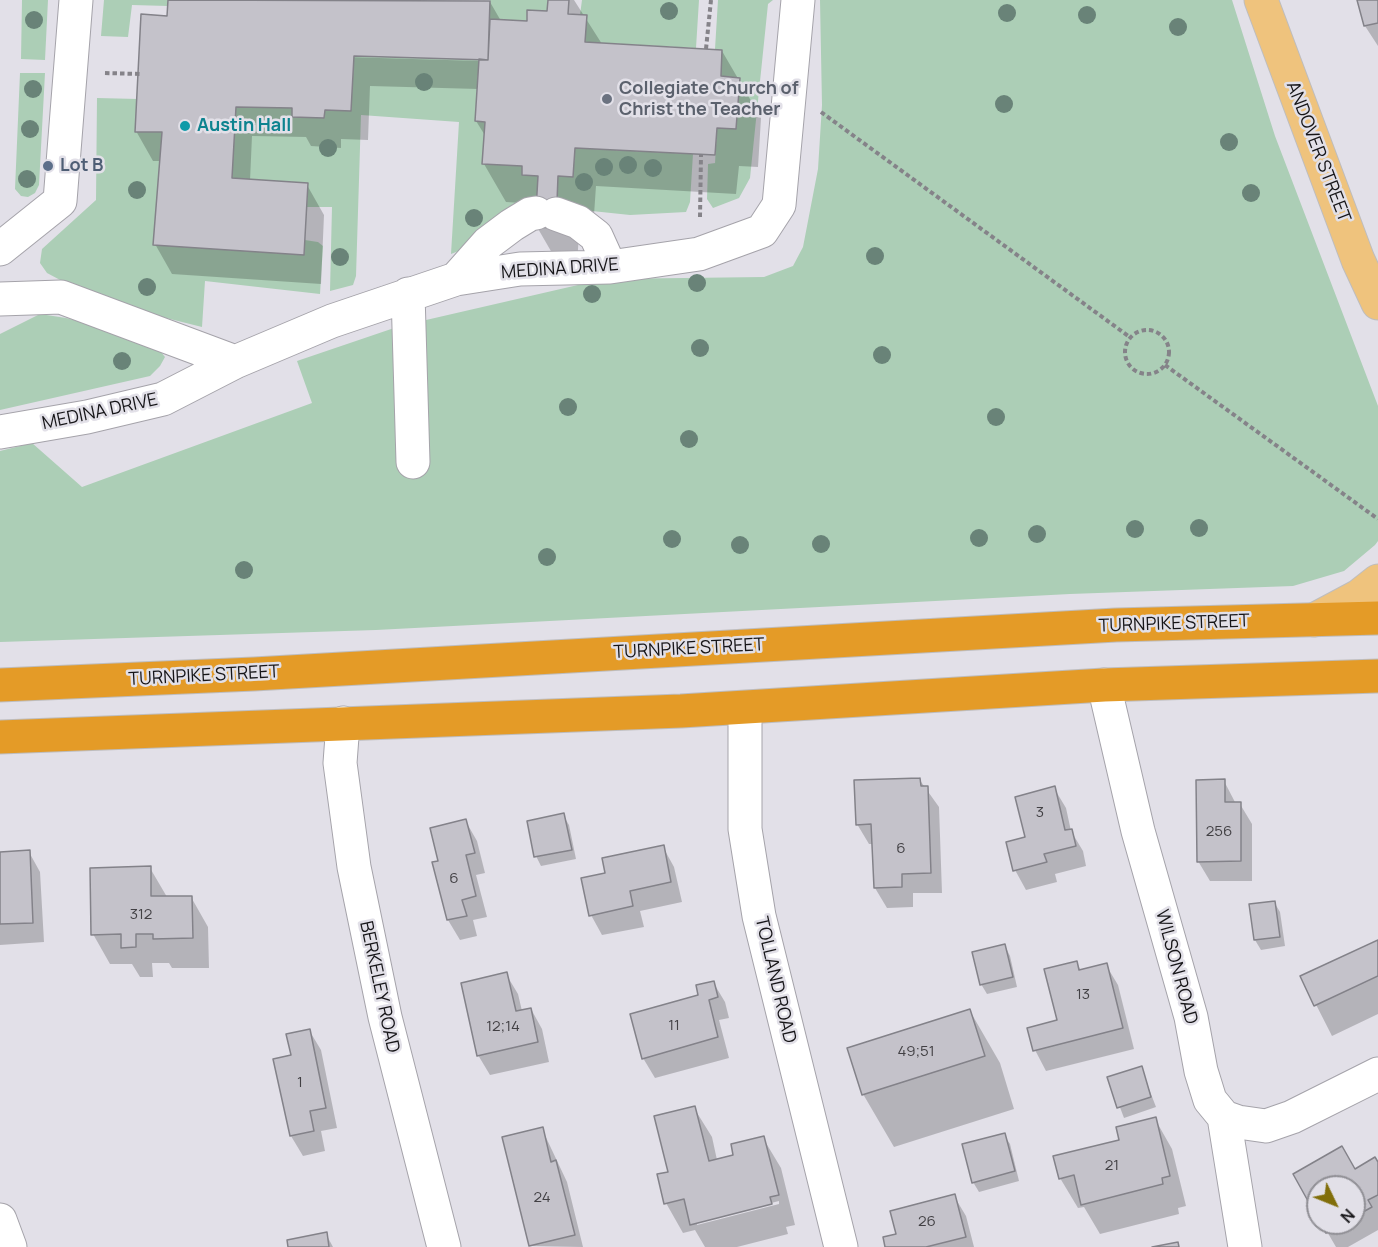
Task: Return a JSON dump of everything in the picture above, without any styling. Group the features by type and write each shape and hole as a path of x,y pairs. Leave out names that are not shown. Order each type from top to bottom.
{"highway":[{"name":"TURNPIKE STREET","path":"0,685 266,673 1116,626 1378,618"},
{"path":"0,737 745,708 1104,685 1378,675"}],"main road":[{"name":"ANDOVER STREET","path":"1261,0 1368,256 1378,303"},
{"path":"1314,620 1359,596 1378,581"},
{"path":"1325,678 1378,693"}],"street":[{"path":"0,249 60,201 76,0"},
{"name":"MEDINA DRIVE","path":"0,432 87,417 163,399 235,362 332,321 456,279 520,269 610,267 699,254 762,231 778,205 789,112 798,0"},
{"path":"456,279 488,243 530,213 546,214 578,222 596,236 610,267"},
{"path":"408,294 413,462"},
{"path":"0,298 61,297 235,362"},
{"name":"WILSON ROAD","path":"1104,685 1138,831 1191,1017 1201,1071 1210,1100 1224,1117 1245,1247"},
{"name":"TOLLAND ROAD","path":"745,708 745,829 759,916 841,1247"},
{"name":"BERKELEY ROAD","path":"343,723 340,764 354,867 388,1029 444,1247"},
{"path":"1224,1117 1238,1122 1266,1126 1292,1117 1378,1074"},
{"path":"0,1220 10,1247"}],"path":[{"path":"706,49 711,0"},
{"path":"98,72 140,74"},
{"path":"789,112 822,112 1131,338"},
{"path":"699,254 701,155"},
{"path":"1146,330 1155,331 1164,339 1168,348 1166,365 1150,374 1138,372 1129,364 1125,354 1126,344 1134,333 1146,330"},
{"path":"1166,365 1378,519"}],"green space":[{"path":"22,0 48,0 45,60 21,59"},
{"path":"104,0 168,0 168,6 132,5 128,37 101,36"},
{"path":"490,0 548,0 547,11 527,10 527,21 490,19"},
{"path":"582,0 699,0 696,48 585,42 587,15 580,15"},
{"path":"718,0 773,0 768,4 750,178 739,198 713,208 707,199 708,164 715,163 717,128 736,129 740,78 721,76 722,50 715,49"},
{"path":"820,0 1232,0 1275,136 1378,406 1378,541 1375,545 1344,571 1293,586 1070,594 376,630 0,642 0,451 32,443 82,487 312,403 297,361 400,326 604,279 764,277 793,266 803,247 818,169 822,105"},
{"path":"354,56 479,59 475,121 485,122 482,164 522,166 522,175 538,176 537,201 469,247 451,254 459,122 361,115 356,276 353,285 330,291 332,207 307,207 308,183 232,178 236,107 292,108 293,117 324,118 325,110"},
{"path":"20,73 45,73 39,185 35,193 28,197 21,196 15,189"},
{"path":"97,98 138,99 135,132 162,132 154,245 304,255 305,240 318,242 323,246 320,294 205,281 202,327 134,310 79,290 47,273 40,263 42,249 96,200"},
{"path":"575,148 693,154 690,202 686,212 630,215 592,211 557,203 558,176 573,177"},
{"path":"40,314 121,332 157,347 165,357 150,376 0,410 0,334"}],"building":[{"name":"Austin Hall","path":"168,0 490,1 488,60 354,56 351,111 325,110 324,118 292,117 292,108 236,107 232,178 308,183 304,255 153,245 162,132 135,132 141,14 167,16"},
{"name":"Collegiate Church of Christ the Teacher","path":"548,0 569,0 568,14 587,15 585,42 722,50 721,76 740,78 736,129 717,128 715,155 575,148 573,177 558,176 556,228 535,227 538,176 522,175 522,166 482,164 485,122 475,121 479,59 488,60 490,19 527,21 527,10 547,11"},
{"path":"1357,0 1378,0 1378,23 1364,26"},
{"path":"920,778 921,786 928,786 931,873 902,874 902,887 874,888 871,824 856,825 854,780"},
{"path":"1225,779 1225,802 1241,802 1241,861 1197,862 1196,780"},
{"path":"1055,786 1065,830 1072,829 1076,846 1044,854 1047,862 1013,871 1006,842 1025,837 1015,797"},
{"path":"564,813 572,850 534,857 527,821"},
{"path":"466,819 475,853 466,855 476,896 462,900 467,916 447,920 432,862 438,861 430,828"},
{"path":"664,845 671,882 630,891 633,906 589,916 581,878 605,873 602,858"},
{"path":"30,850 33,923 0,924 0,852"},
{"path":"151,866 151,896 192,896 193,938 153,939 153,934 136,934 136,947 121,948 121,934 91,935 90,868"},
{"path":"1275,901 1280,937 1254,940 1249,904"},
{"path":"1378,940 1378,976 1314,1006 1300,976"},
{"path":"1005,944 1013,977 980,985 972,952"},
{"path":"1077,961 1079,970 1107,963 1123,1028 1033,1051 1027,1028 1057,1020 1044,969"},
{"path":"507,972 516,1011 531,1008 538,1042 477,1056 461,983"},
{"path":"714,981 718,997 709,1000 718,1037 642,1059 630,1014 698,995 696,985"},
{"path":"970,1009 985,1056 862,1095 847,1048"},
{"path":"310,1029 326,1108 310,1111 314,1131 290,1136 273,1059 291,1055 286,1034"},
{"path":"1142,1066 1151,1097 1117,1108 1107,1077"},
{"path":"695,1106 709,1161 733,1155 731,1144 764,1136 779,1195 770,1197 772,1204 690,1225 684,1199 664,1204 657,1174 668,1172 654,1116"},
{"path":"1156,1117 1170,1176 1162,1178 1163,1184 1081,1205 1074,1175 1059,1179 1053,1156 1119,1140 1116,1127"},
{"path":"543,1127 551,1162 556,1160 575,1235 529,1246 502,1137"},
{"path":"1005,1133 1015,1171 972,1183 962,1144"},
{"path":"1342,1146 1355,1169 1375,1157 1378,1162 1378,1195 1368,1200 1372,1207 1366,1210 1366,1175 1306,1175 1306,1197 1293,1174"},
{"path":"955,1194 966,1237 926,1247 885,1247 883,1237 896,1234 890,1211"},
{"path":"327,1232 329,1247 288,1247 287,1240"},
{"path":"1178,1242 1179,1247 1152,1247"}],"place":[{"name":"Collegiate Church of Christ the Teacher","path":"607,99"},
{"name":"Austin Hall","path":"185,126"},
{"name":"Lot B","path":"48,166"}]}
